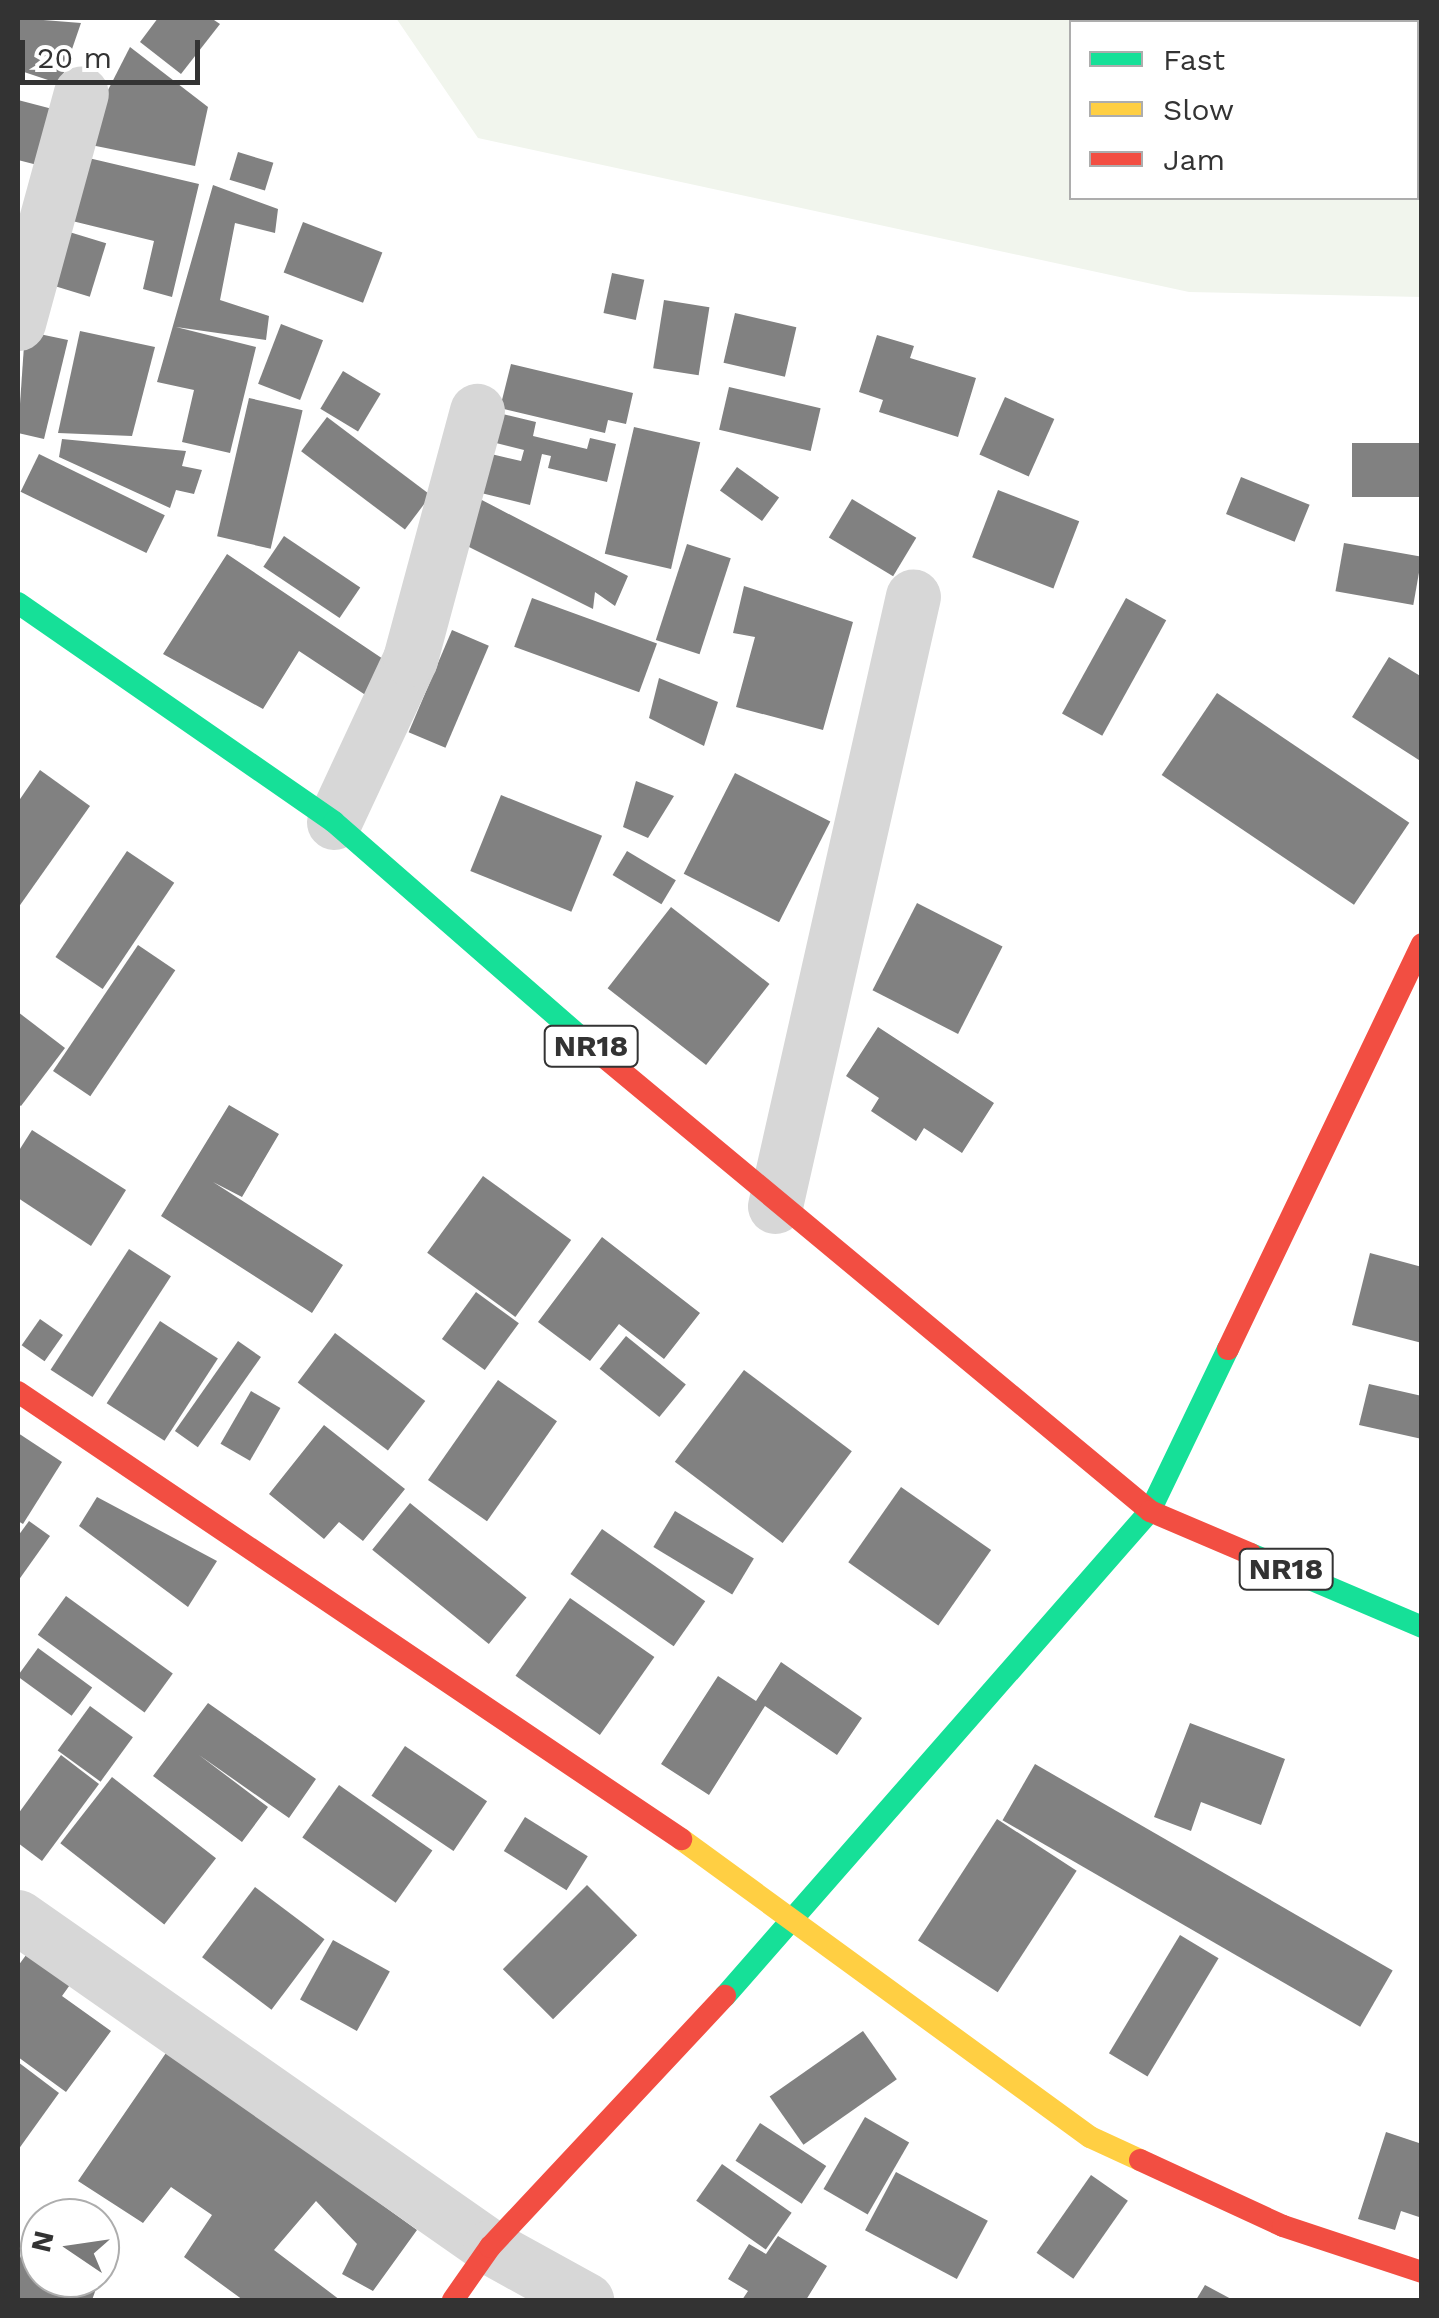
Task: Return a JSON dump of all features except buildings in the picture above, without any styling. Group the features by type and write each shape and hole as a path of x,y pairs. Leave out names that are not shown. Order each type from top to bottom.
{"street":[{"path":"18,323 81,93"},
{"path":"334,822 410,660 477,411"},
{"path":"775,1206 913,596"},
{"name":"NR18","path":"18,602 334,822 775,1206 1150,1511 1422,1627"},
{"path":"453,2300 490,2247 799,1918 1150,1511 1422,944"},
{"path":"18,1392 799,1918 1090,2137 1283,2226 1422,2272"},
{"path":"18,1917 490,2247 586,2300"}],"shaded area":[{"path":"396,18 1421,18 1421,297 1189,292 478,138"}],"traffic: fast":[{"path":"18,603 334,822 598,1052"},
{"path":"725,1996 1150,1511 1228,1349"},
{"path":"1251,1554 1422,1627"}],"traffic: slow":[{"path":"681,1839 1090,2137 1140,2160"}],"traffic: jam":[{"path":"1228,1349 1422,944"},
{"path":"598,1052 1150,1511 1251,1554"},
{"path":"18,1392 681,1839"},
{"path":"453,2300 490,2247 725,1996"},
{"path":"1140,2160 1283,2226 1422,2272"}]}
